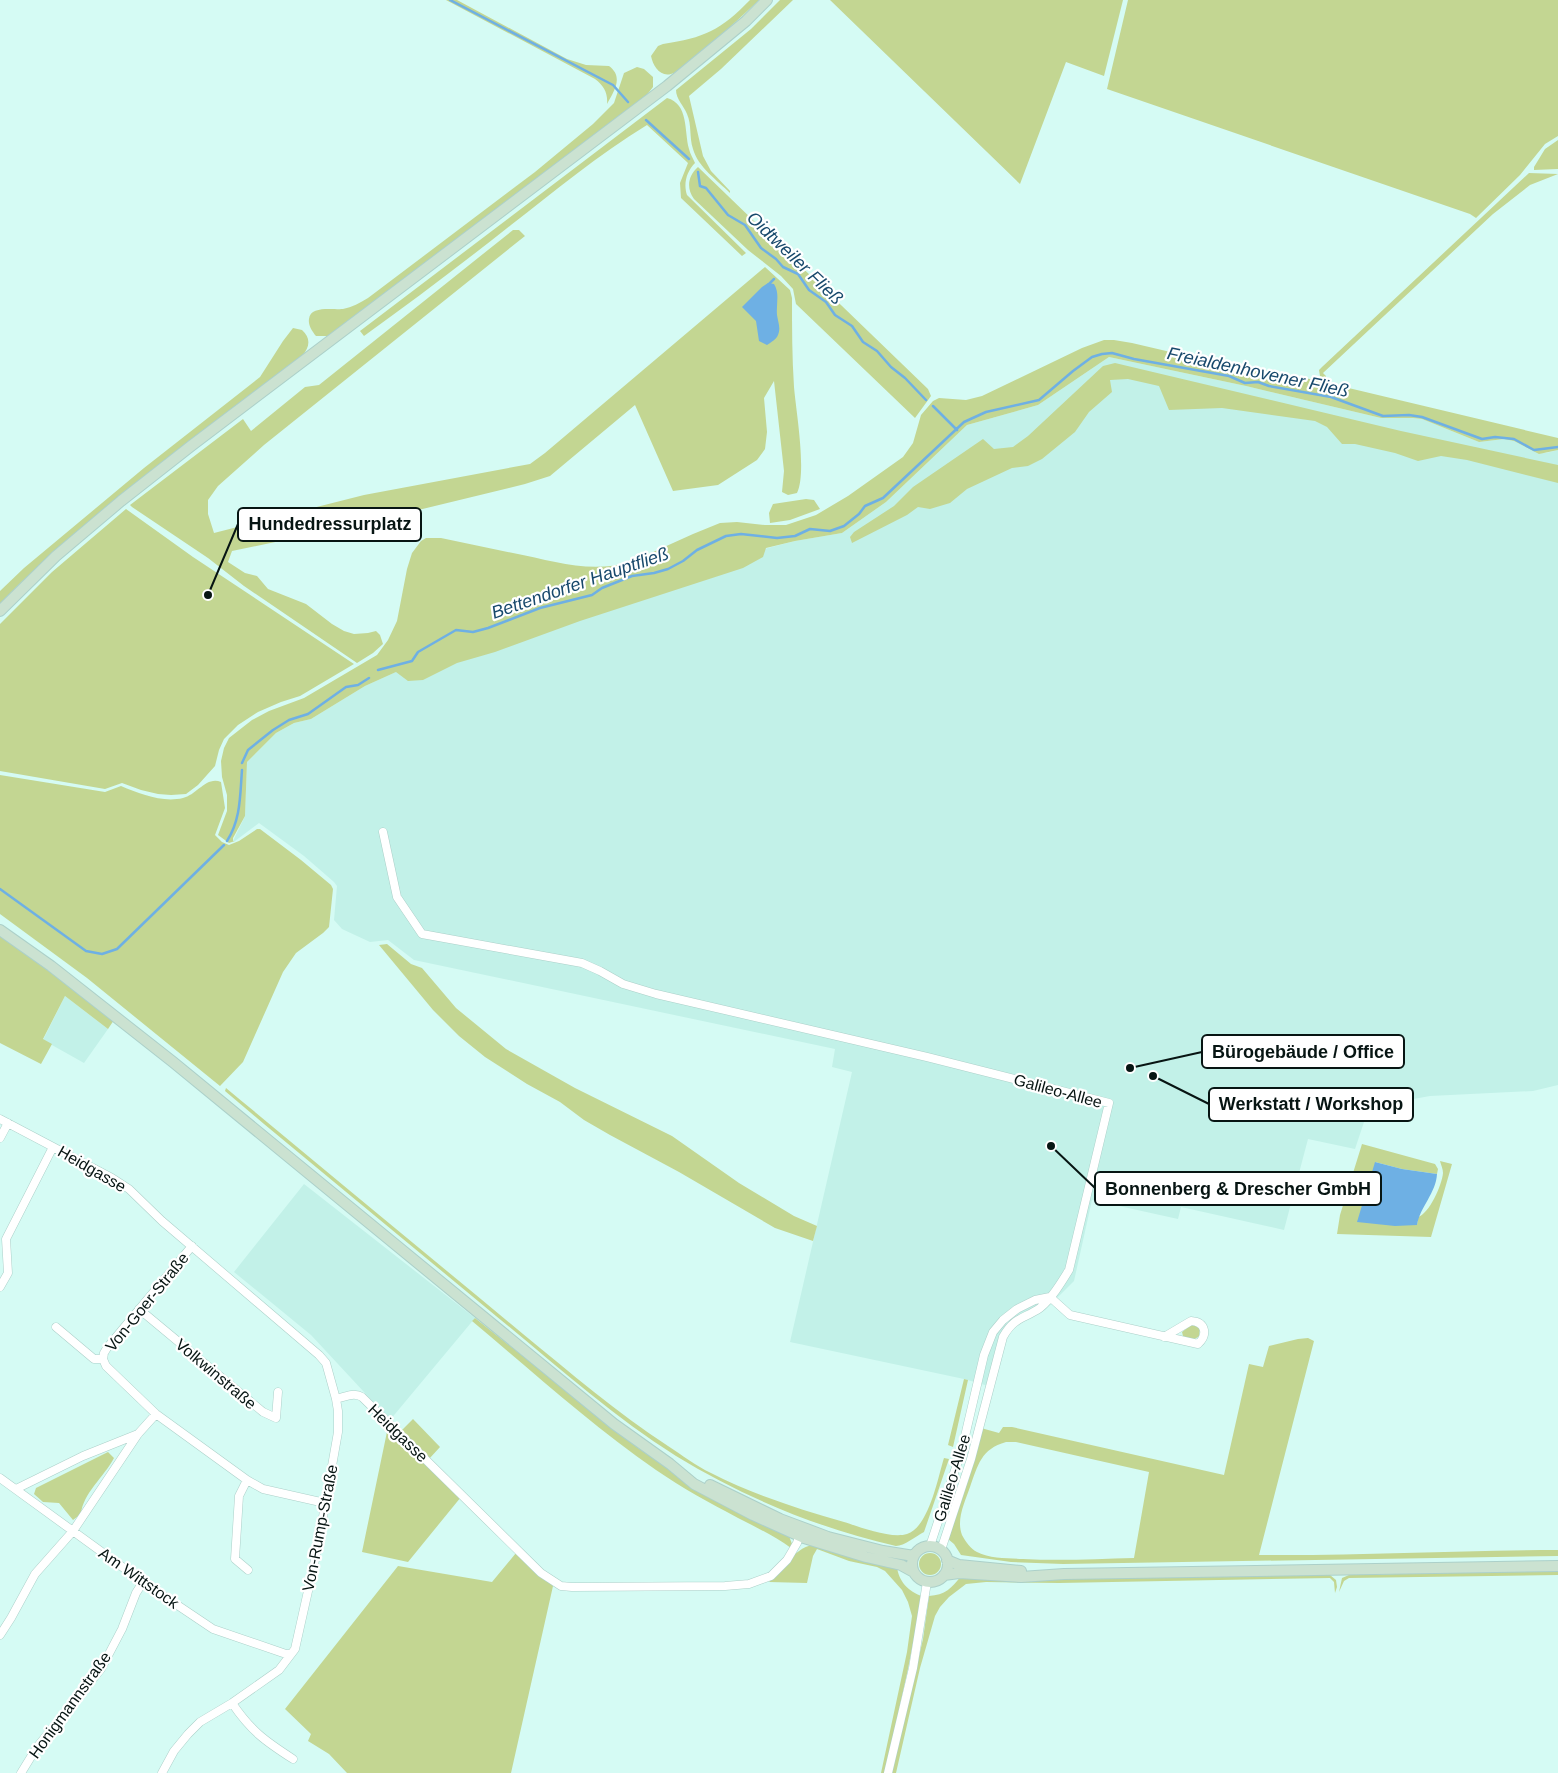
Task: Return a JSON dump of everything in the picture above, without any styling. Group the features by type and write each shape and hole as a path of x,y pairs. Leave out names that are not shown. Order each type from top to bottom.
{"street":[{"path":"0,611 56,556 121,501 667,86 746,21 767,0"},
{"name":"Galileo-Allee","path":"383,832 397,897 422,934 582,963 600,970 624,984 656,994 927,1057 1109,1103 1069,1270 1060,1286 1040,1308 1022,1316 1011,1325 1003,1337 971,1459 936,1548"},
{"path":"0,930 52,966 143,1037 585,1401 670,1464 780,1519 801,1532 866,1557 901,1565 912,1571 917,1578 927,1582 937,1581 944,1575 948,1568 947,1560"},
{"path":"0,1138 4,1121"},
{"name":"Heidgasse","path":"4,1121 112,1178 129,1189 162,1221 326,1363 336,1399 352,1395 362,1397 541,1572 561,1586 606,1588 749,1584 771,1576 787,1560 801,1532"},
{"path":"0,1287 8,1273 6,1238 53,1147"},
{"name":"Von-Goer-Straße","path":"103,1359 106,1348 192,1246"},
{"path":"1050,1297 1070,1315 1164,1338 1198,1344 1203,1340 1205,1333 1204,1328 1196,1321 1191,1321 1164,1338"},
{"name":"Galileo-Allee","path":"936,1548 961,1455 984,1355 993,1332 1003,1320 1017,1309 1035,1300 1050,1297"},
{"name":"Volkwinstraße","path":"139,1309 263,1412 276,1418 278,1392"},
{"path":"56,1327 94,1360 103,1359 106,1366 156,1414 247,1480 263,1489 326,1503"},
{"name":"Von-Rump-Straße","path":"162,1773 174,1751 200,1722 232,1703 279,1670 286,1663 290,1654 293,1653 298,1639 326,1503 338,1432 336,1399"},
{"path":"0,1635 12,1618 35,1574 73,1531 138,1434 156,1414"},
{"path":"16,1489 83,1456 138,1434"},
{"name":"Am Wittstock","path":"0,1478 143,1582 213,1629 290,1654"},
{"path":"247,1480 239,1496 235,1559 248,1570"},
{"path":"801,1532 883,1551 914,1556"},
{"path":"912,1571 911,1563 922,1547 936,1548 947,1560 959,1565 1064,1574"},
{"path":"944,1575 959,1572 1021,1577 1064,1574 1558,1566"},
{"name":"Honigmannstraße","path":"21,1773 37,1747 101,1669 122,1629 136,1593 143,1582"},
{"path":"888,1773 913,1668 927,1582"},
{"path":"232,1703 263,1740 293,1758"}],"shaded area":[{"path":"1109,357 1246,386 1381,418 1422,419 1479,442 1504,439 1514,441 1531,450 1546,453 1558,450 1558,1085 1533,1091 1430,1096 1369,1107 1355,1149 1308,1139 1284,1230 1181,1207 1178,1219 1092,1200 1074,1281 1045,1310 1024,1318 1013,1327 1003,1343 992,1387 964,1379 790,1342 852,1072 832,1067 835,1049 414,960 388,940 370,942 342,929 334,920 337,886 334,882 304,856 259,823 233,841 245,816 247,762 276,733 294,723 311,719 365,686 409,666 665,574 795,541 842,533 886,502 967,425 1038,405"},
{"path":"65,996 108,1029 84,1063 43,1040"},
{"path":"304,1184 475,1318 390,1420 311,1335 234,1272"}],"green space":[{"path":"446,0 457,0 567,59 586,65 609,66 614,70 617,79 615,89 607,104 605,90 595,79"},
{"path":"750,0 759,0 680,70 664,74 655,67 651,56 658,46 690,39 721,26"},
{"path":"780,0 793,0 721,69 689,96 703,156 711,171 730,193 708,173 695,156 689,118 677,96 676,90 751,29"},
{"path":"830,0 1123,0 1104,76 1066,62 1020,184"},
{"path":"1128,0 1558,0 1558,136 1545,144 1520,175 1476,218 1470,214 1107,89"},
{"path":"637,67 644,69 653,77 653,87 646,96 328,336 316,336 309,321 310,315 313,312 323,309 343,309 356,305 368,298 535,172 593,124 614,103 624,73"},
{"path":"667,98 674,101 682,112 689,149 695,163 686,178 687,195 746,253 742,256 681,198 680,183 688,163 647,125 560,186 457,267 364,336 360,331"},
{"path":"1558,140 1558,169 1534,170 1545,149"},
{"path":"698,167 928,389 931,396 915,418 796,304 793,289 781,276 748,250 694,199 691,195 689,182 692,174"},
{"path":"1529,173 1558,174 1530,185 1493,214 1323,373 1326,378 1320,376 1319,370 1322,367"},
{"path":"513,230 519,230 525,236 264,445 218,486 208,500 208,514 214,533 364,495 530,464 765,267 790,290 792,298 793,376 801,457 800,484 797,493 788,495 782,492 784,471 774,381 764,398 767,432 765,449 757,460 718,485 673,491 635,405 550,476 525,484 361,524 232,551 228,562 245,573 257,576 268,589 306,604 344,631 354,634 376,631 380,635 383,644 357,663 130,505 243,419 251,431 305,387 319,385"},
{"path":"293,328 302,330 308,339 307,349 302,356 132,486 38,567 0,604 0,591 24,568 144,468 260,377"},
{"path":"1104,340 1132,343 1315,380 1558,438 1558,450 1539,454 1514,441 1504,439 1479,442 1422,419 1381,418 1246,386 1109,357 1038,405 967,425 886,502 842,533 766,548 763,557 743,568 580,621 495,652 457,663 423,680 408,681 396,672 365,686 311,719 294,723 276,733 247,762 245,816 233,838 233,841 235,841 229,843 218,835 227,811 227,795 222,777 221,761 229,738 252,720 269,711 304,698 377,655 388,640 397,621 412,553 421,541 426,538 441,538 558,563 601,567 631,562 720,523 737,522 786,525 816,515 848,496 903,457 913,443 921,415 933,401 939,398 966,400 982,396 1082,348"},
{"path":"1115,363 1401,431 1558,465 1558,483 1467,460 1441,456 1418,461 1395,453 1355,444 1342,444 1327,427 1315,421 1222,408 1169,410 1159,386 1128,379 1110,380 1112,392 1089,412 1075,432 1042,459 1028,466 1012,468 967,489 950,503 930,509 918,507 907,515 852,543 850,537 854,532 894,506 913,487 983,439 994,449 1013,447 1028,436 1103,366"},
{"path":"806,499 814,500 820,509 790,520 770,523 769,513 773,504"},
{"path":"126,509 193,557 354,664 300,696 258,712 238,725 224,739 215,766 198,785 186,794 158,794 122,783 105,789 0,771 0,624 52,572"},
{"path":"0,775 105,792 121,786 160,799 183,798 206,784 216,781 221,782 225,808 215,835 222,842 229,845 260,829 331,885 333,889 329,927 296,953 283,972 243,1062 220,1086 87,978 0,914"},
{"path":"0,932 114,1020 108,1029 65,996 43,1039 52,1044 41,1064 0,1043"},
{"path":"387,944 411,964 422,968 456,1008 506,1049 575,1088 672,1136 739,1183 794,1216 817,1226 813,1241 775,1228 584,1120 560,1102 527,1084 485,1057 459,1036 433,1010 379,945"},
{"path":"226,1088 594,1392 649,1433 705,1470 760,1495 793,1507 876,1532 900,1535 915,1530 921,1522 927,1512 944,1458 949,1459 924,1532 899,1546 867,1539 810,1521 755,1498 676,1456 629,1424 584,1389 264,1124 225,1091"},
{"path":"1362,1144 1435,1164 1438,1169 1437,1174 1402,1169 1375,1162 1417,1225 1418,1217 1426,1211 1440,1185 1443,1173 1440,1161 1452,1164 1431,1237 1337,1234 1340,1215"},
{"path":"475,1318 638,1448 673,1472 789,1536 792,1544 791,1548 686,1489 632,1453 472,1321"},
{"path":"1191,1325 1195,1325 1200,1329 1197,1338 1189,1339 1183,1336 1182,1332"},
{"path":"1308,1338 1314,1341 1259,1555 1558,1550 1558,1556 1063,1564 1011,1562 961,1555 954,1544 948,1539 981,1428 999,1433 1003,1427 1012,1427 1224,1475 1249,1364 1263,1367 1269,1346","holes":["1006,1442 1016,1442 1149,1472 1134,1558 1065,1560 1005,1558 982,1554 970,1547 962,1535 960,1523 964,1505 978,1465 991,1449"]},
{"path":"964,1379 968,1380 953,1447 948,1445"},
{"path":"413,1419 440,1447 429,1459 401,1431"},
{"path":"388,1427 461,1497 408,1562 362,1552"},
{"path":"108,1452 114,1458 90,1492 81,1514 73,1520 59,1503 43,1502 34,1494 36,1488"},
{"path":"817,1544 897,1566 905,1585 913,1592 922,1596 885,1773 881,1773 907,1652 912,1616 908,1602 902,1590 885,1571 877,1567 849,1561 817,1549 813,1556 807,1583 769,1582 796,1553"},
{"path":"516,1553 553,1586 511,1773 347,1773 329,1754 308,1741 311,1734 285,1709 398,1566 492,1582"},
{"path":"930,1553 938,1556 941,1564 938,1572 930,1575 922,1572 919,1564 922,1556"},
{"path":"1558,1571 1558,1575 1349,1578 1344,1581 1339,1592 1342,1578 1349,1575"},
{"path":"1330,1575 1336,1580 1337,1587 1335,1593 1334,1582 1330,1578 1059,1583 986,1582 966,1584 949,1597 935,1616 920,1668 896,1773 892,1773 923,1639 929,1596 948,1590 961,1576 1055,1579"}],"water":[{"path":"768,283 774,284 777,291 779,330 776,338 767,345 759,341 756,321 742,307"},
{"path":"1375,1162 1402,1169 1437,1174 1434,1187 1421,1212 1417,1225 1395,1226 1357,1222"}],"waterway":[{"name":"Oidtweiler Fließ","path":"450,0 613,85 628,102"},
{"name":"Oidtweiler Fließ","path":"646,120 689,159"},
{"name":"Oidtweiler Fließ","path":"698,172 700,186 706,188 728,215 745,225 761,248 783,267 798,274 809,290 826,302 835,315 852,326 863,342 877,351 926,400"},
{"path":"768,285 774,279"},
{"name":"Bettendorfer Hauptfließ","path":"378,670 412,661 418,652 456,630 473,632 488,628 540,608 592,595 602,588 632,576 668,569 683,561 697,550 726,536 741,534 777,538 795,536 810,529 830,531 844,526 859,514 865,506 883,498 964,422 986,412 1039,400 1092,357 1102,354 1112,353 1134,359 1229,376 1245,383 1258,382 1269,386 1331,397 1383,416 1409,415 1422,417 1482,439 1495,437 1514,439 1534,450 1558,447"},
{"name":"Oidtweiler Fließ","path":"933,406 957,430"},
{"name":"Bettendorfer Hauptfließ","path":"242,763 248,750 273,730 289,720 308,714 346,687 358,685 369,678"},
{"name":"Bettendorfer Hauptfließ","path":"227,841 232,833 237,815 242,770"},
{"name":"Bettendorfer Hauptfließ","path":"0,889 86,951 102,954 117,949 224,845"}],"place":[{"name":"Hundedressurplatz","path":"208,595"},
{"name":"Bürogebäude / Office","path":"1130,1068"},
{"name":"Werkstatt / Workshop","path":"1153,1076"},
{"name":"Bonnenberg & Drescher GmbH","path":"1051,1146"}],"water label":[{"name":"Freialdenhovener Fließ","path":"1258,372"}]}
